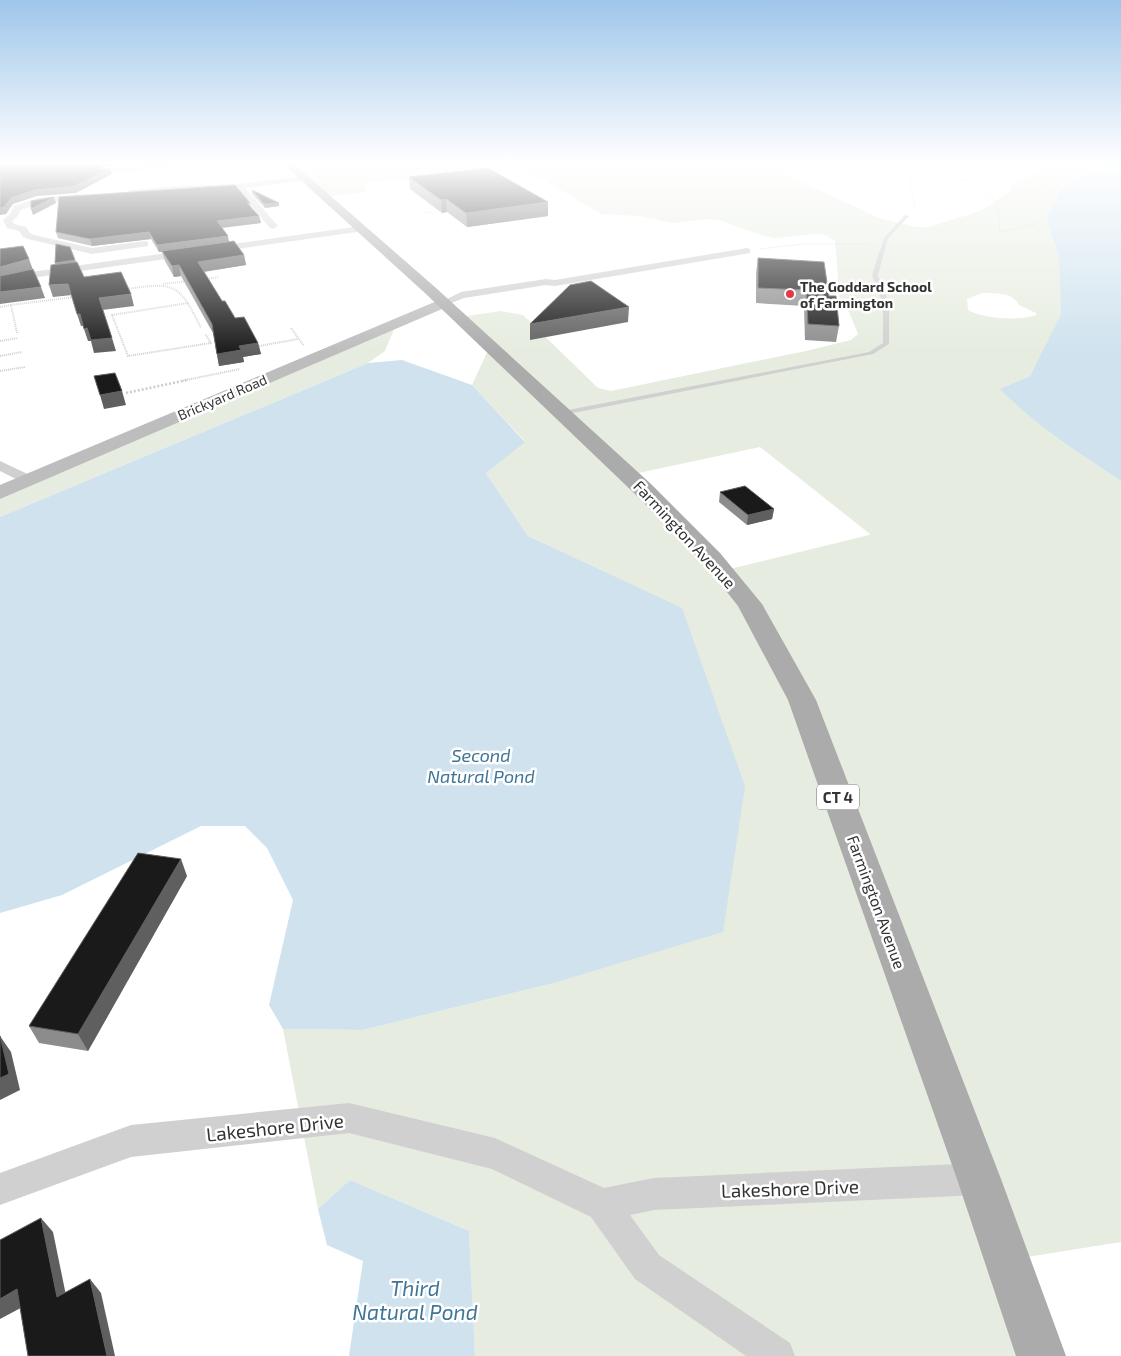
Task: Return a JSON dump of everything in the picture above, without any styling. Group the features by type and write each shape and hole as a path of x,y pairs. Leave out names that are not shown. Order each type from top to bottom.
{"main road":[{"name":"Farmington Avenue","path":"361,229 444,302 644,489 712,558 749,604 802,700 979,1180 1041,1356"}],"street":[{"path":"16,227 23,229 26,235 31,238 92,251 145,244"},
{"path":"0,283 31,275 361,229"},
{"path":"444,302 472,301 552,286 555,283 747,251"},
{"name":"Brickyard Road","path":"0,493 444,302"},
{"path":"0,465 29,480"},
{"name":"Lakeshore Drive","path":"0,1189 132,1141 349,1118 495,1154 603,1205 647,1267 777,1356"},
{"name":"Lakeshore Drive","path":"603,1205 654,1194 979,1180"}],"lane":[{"path":"563,413 871,353 886,344 886,304 875,276 886,238 896,227"}],"path":[{"path":"999,227 1000,232 1021,227"},
{"path":"747,251 803,244 884,244"},
{"path":"200,279 219,277"},
{"path":"127,289 191,280"},
{"path":"162,284 176,291 188,303 201,328"},
{"path":"0,307 83,296"},
{"path":"188,303 112,315 128,356 211,343 205,334"},
{"path":"11,305 17,334"},
{"path":"291,328 307,350"},
{"path":"0,340 18,338"},
{"path":"259,346 298,339"},
{"path":"0,356 22,352"},
{"path":"0,371 25,367"},
{"path":"126,393 240,369"}],"shaded area":[{"path":"739,227 1049,227 1059,257 1062,314 1030,376 1001,389 1043,427 1121,481 1121,1242 1008,1260 1041,1356 475,1356 469,1231 350,1180 318,1209 283,1029 363,1030 550,984 682,609 528,536 486,473 525,441 472,385 490,346 460,317 501,311 523,315 598,388 611,391 806,351 851,340 858,334 849,312 840,304 835,241 826,235 816,234 775,238 763,236","holes":["982,293 1012,297 1019,305 1037,315 1021,318 1002,318 968,310 967,299","760,447 870,534 722,571 629,475"]},
{"path":"397,322 385,351 368,363 0,517 0,493"}],"water":[{"path":"1049,227 1121,227 1121,481 1043,427 1000,389 1030,376 1061,314 1059,257"},
{"name":"Second Natural Pond","path":"402,360 472,385 525,442 486,473 528,536 682,608 745,786 723,932 550,984 363,1030 283,1029 269,1005 293,900 267,848 245,826 201,826 62,895 0,913 0,517 368,363"},
{"name":"Third Natural Pond","path":"350,1180 469,1231 475,1356 349,1356 363,1261 327,1245 318,1209"}],"building":[{"path":"56,227 222,227 228,236 157,245 149,232 90,239 56,232"},
{"path":"234,241 244,255 198,262 235,318 244,317 258,343 239,346 241,350 217,354 212,324 179,265 172,266 162,251"},
{"path":"56,244 70,247 75,260 55,263"},
{"path":"23,246 29,259 0,267 0,249"},
{"path":"758,258 824,262 829,296 836,296 839,326 808,324 806,290 758,288"},
{"path":"77,262 84,277 121,272 131,294 99,298 112,338 91,340 87,328 84,329 80,314 77,314 68,284 49,285 51,265"},
{"path":"33,269 41,287 0,292 0,276"},
{"path":"591,281 629,307 530,324 570,285"},
{"path":"115,373 122,391 100,395 94,376"},
{"path":"745,486 774,509 748,515 720,492"},
{"path":"138,853 181,859 78,1034 29,1026"},
{"path":"0,1036 9,1074 0,1078"},
{"path":"41,1218 57,1297 90,1279 107,1356 28,1356 17,1289 0,1299 0,1240"}],"place":[{"name":"The Goddard School of Farmington","path":"790,294"}]}
